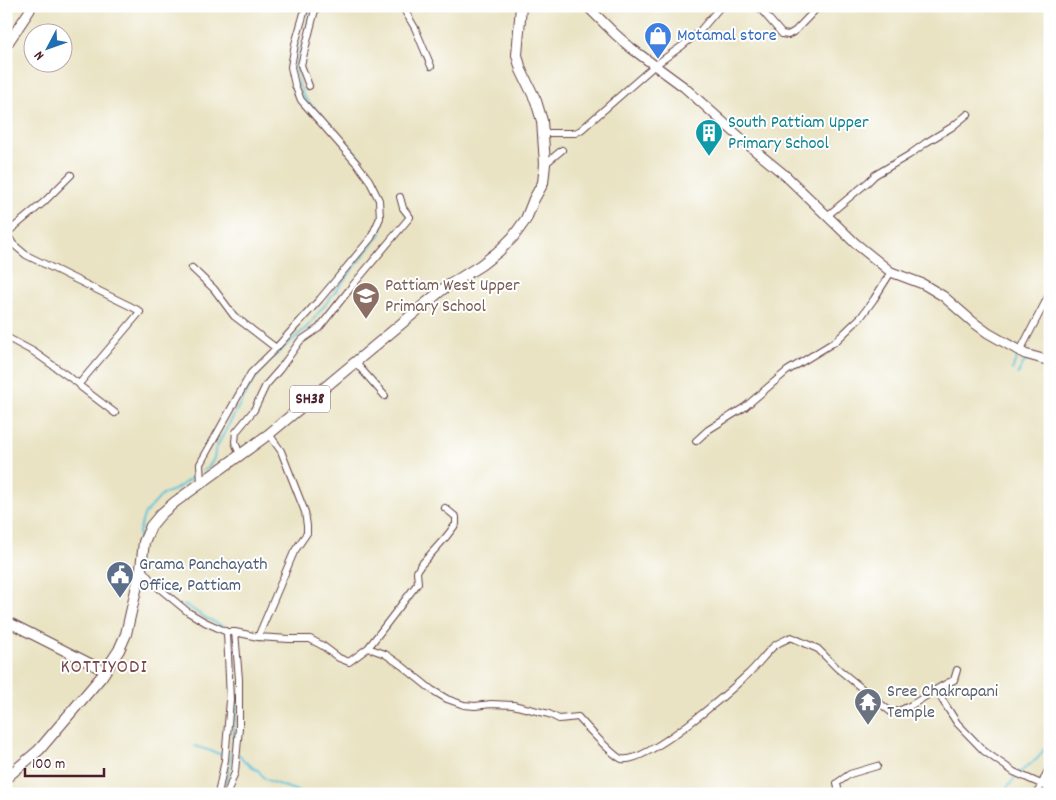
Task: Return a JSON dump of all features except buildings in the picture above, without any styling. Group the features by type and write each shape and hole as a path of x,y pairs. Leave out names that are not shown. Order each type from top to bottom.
{"main road":[{"path":"6,46 31,6"},
{"name":"SH38","path":"6,778 39,750 105,671 119,650 126,634 141,568 144,542 151,526 161,514 269,434 443,289 499,251 513,237 526,219 543,183 545,164 542,121 536,101 521,70 517,54 521,6"},
{"path":"590,8 615,34 654,66 684,87 753,150 786,176 855,243 891,272 923,284 943,296 988,333 1025,354 1050,361"},
{"path":"6,621 105,671"}],"street":[{"path":"201,483 200,464 251,373 320,299 370,238 380,218 380,200 369,180 301,100 295,85 291,67 295,44 306,6"},
{"path":"309,86 301,66 316,6"},
{"path":"402,6 415,28 431,66"},
{"path":"543,133 575,133 581,130 654,66 699,32 721,6"},
{"path":"758,6 782,34 788,35 801,25 818,6"},
{"path":"827,216 876,174 952,127 968,114"},
{"path":"545,164 562,150"},
{"path":"71,175 44,202 7,233 13,244 26,255 140,312 79,384"},
{"path":"240,455 235,442 236,432 254,410 266,385 300,341 319,328 410,217 403,208 400,197"},
{"path":"192,268 214,289 234,316 276,348"},
{"path":"696,441 708,430 745,407 787,371 842,336 861,317 891,272"},
{"path":"1020,351 1050,293"},
{"path":"6,337 34,352 79,384 115,413"},
{"path":"355,362 385,396"},
{"path":"258,637 294,552 307,533 305,512 281,451 269,434"},
{"path":"141,568 154,584 188,612 226,632 258,637 310,639 323,646 338,658 349,662 368,648 418,583 420,566 456,524 456,517 445,508"},
{"path":"218,794 225,760 230,700 226,632"},
{"path":"228,794 234,772 238,728 239,679 235,632"},
{"path":"368,648 385,654 432,690 464,706 513,705 559,718 578,717 620,759 630,759 651,750 672,737 750,673 774,646 791,637 818,649 837,668 892,713 902,711 944,684 954,680 958,670"},
{"path":"936,690 957,723 984,751 1014,772 1050,790"},
{"path":"839,794 837,783 850,774 877,766"},
{"path":"1037,794 1050,766"}],"waterway":[{"path":"203,471 212,462 215,450 251,384 268,362 309,325 380,235 383,223 383,199 378,185 356,153 304,97 299,84 296,68 297,58 306,33 311,6"},
{"path":"1012,370 1018,355 1016,354"},
{"path":"1018,374 1028,359"},
{"path":"139,546 139,532 144,515 163,494 176,489 197,474"},
{"path":"159,584 171,594"},
{"path":"184,605 228,629"},
{"path":"223,794 231,754 236,712 236,679 230,634"},
{"path":"1019,773 1038,758 1050,741"},
{"path":"195,746 223,755"},
{"path":"238,755 240,755 244,762 259,771 269,781 306,794"},
{"path":"1000,794 1004,792 1016,776"}],"place":[{"name":"Motamal store","path":"658,60"},
{"name":"South Pattiam Upper Primary School","path":"709,157"},
{"name":"Pattiam West Upper Primary School","path":"366,320"},
{"name":"Grama Panchayath Office, Pattiam","path":"120,599"},
{"name":"Sree Chakrapani Temple","path":"868,726"}],"district":[{"name":"KOTTIYODI","path":"104,668"}]}
